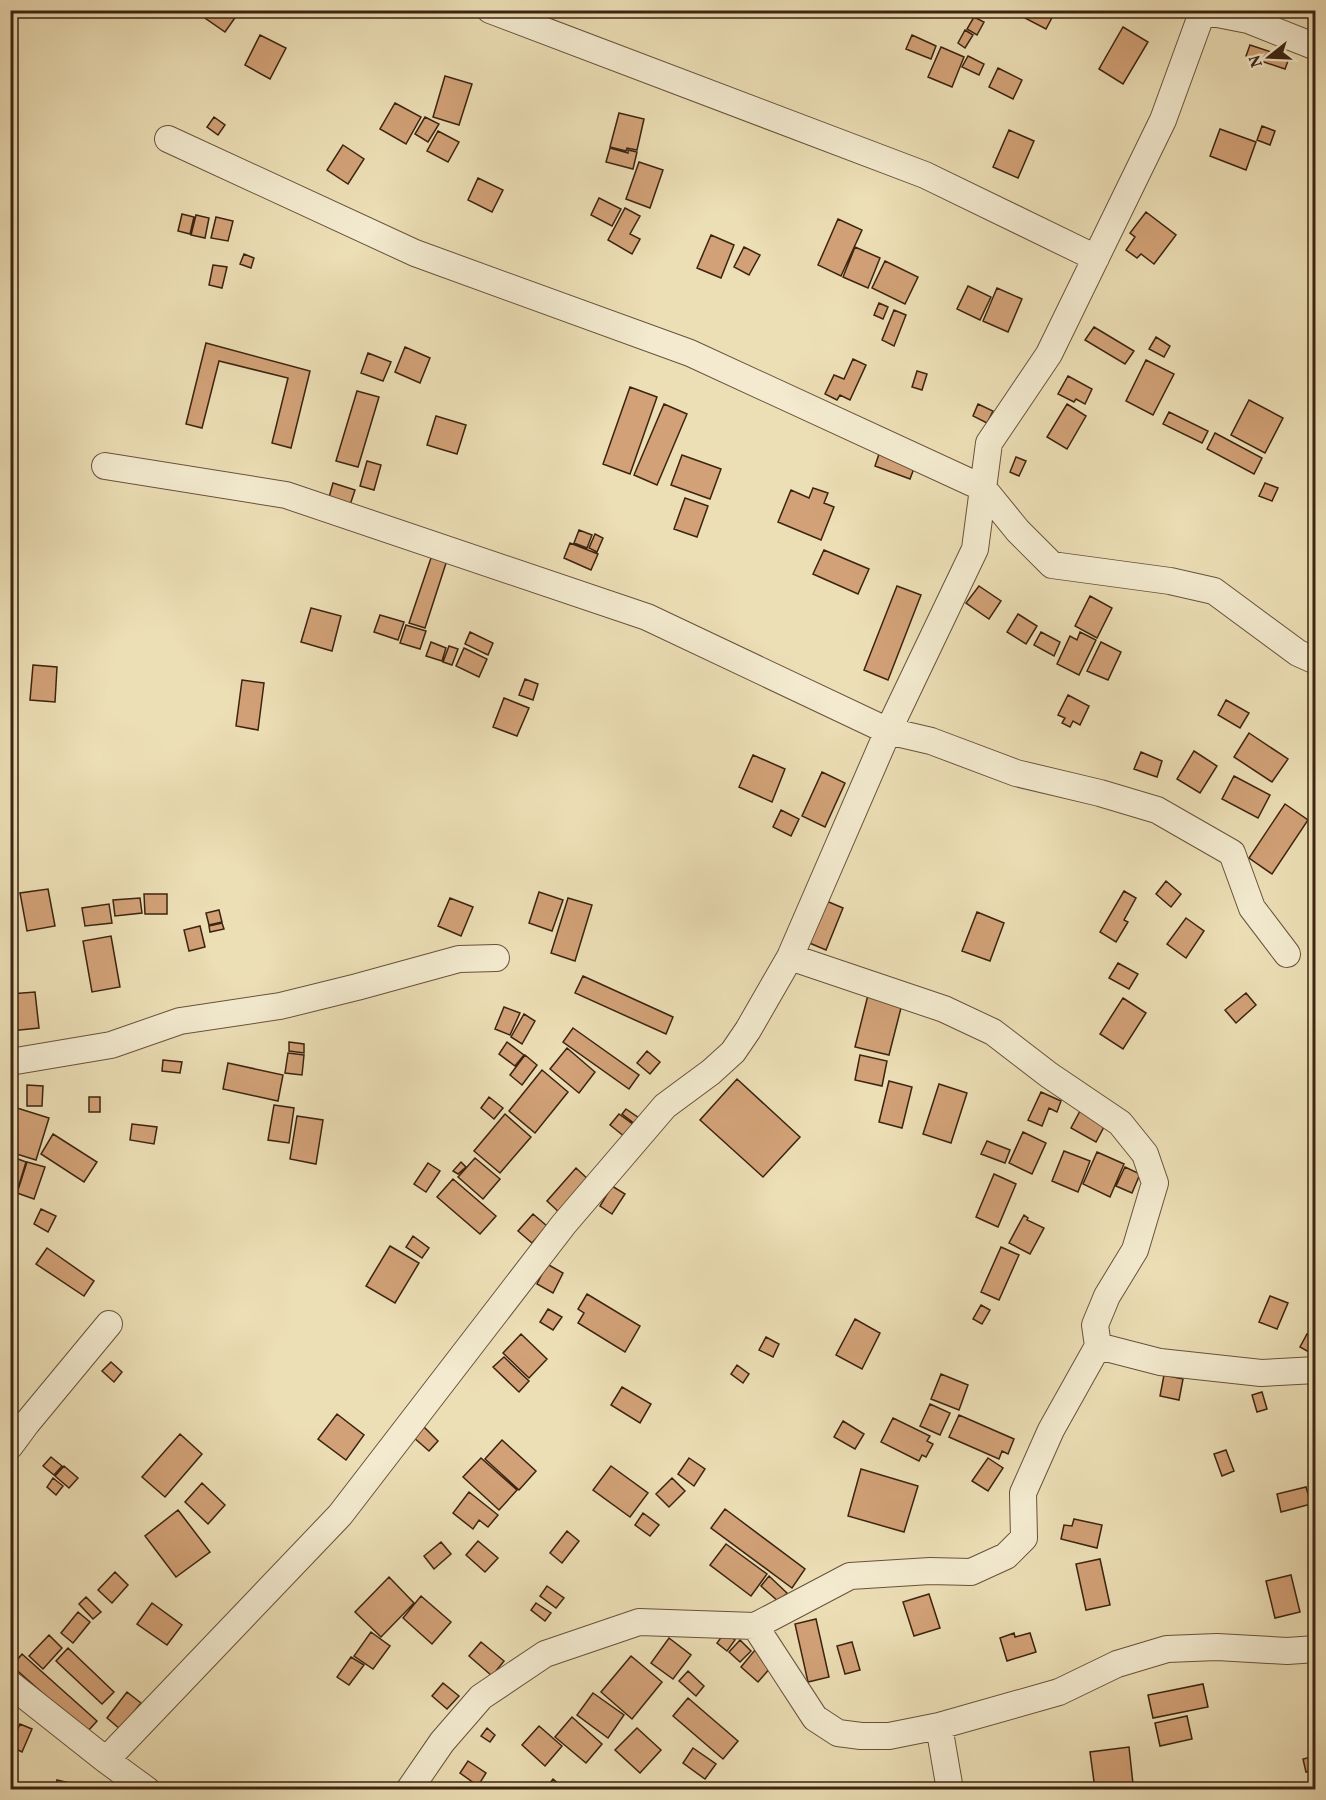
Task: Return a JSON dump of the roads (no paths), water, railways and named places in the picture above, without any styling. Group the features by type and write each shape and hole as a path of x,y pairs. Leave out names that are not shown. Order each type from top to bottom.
{"street":[{"path":"490,10 926,176 1096,258"},
{"path":"106,1760 340,1515 564,1224 665,1106 711,1072 733,1052 748,1030 790,957 888,732 975,549 989,443 1049,354 1096,258 1163,120 1200,11 1248,20 1316,47"},
{"path":"168,139 415,253 690,353 983,488 1018,531 1052,565 1170,581 1214,591 1298,653 1316,661"},
{"path":"105,466 286,495 636,614 888,732 931,741 1016,772 1157,810 1232,853 1252,908 1287,954"},
{"path":"410,1790 442,1742 481,1697 544,1654 639,1622 755,1626 850,1576 930,1571 971,1572 1006,1556 1024,1538 1023,1493 1051,1430 1098,1346 1095,1325 1107,1296 1135,1250 1155,1183 1145,1154 1120,1123 1049,1075 993,1032 944,1009 790,957"},
{"path":"10,1062 111,1045 180,1021 280,1006 459,959 496,958"},
{"path":"10,1446 110,1323"},
{"path":"1098,1346 1160,1362 1261,1373 1316,1370"},
{"path":"755,1626 815,1718 838,1733 861,1737 889,1736 939,1726 1059,1692 1117,1664 1167,1649 1217,1647 1287,1651 1316,1648"},
{"path":"10,1684 147,1790"},
{"path":"939,1726 950,1790"}]}
